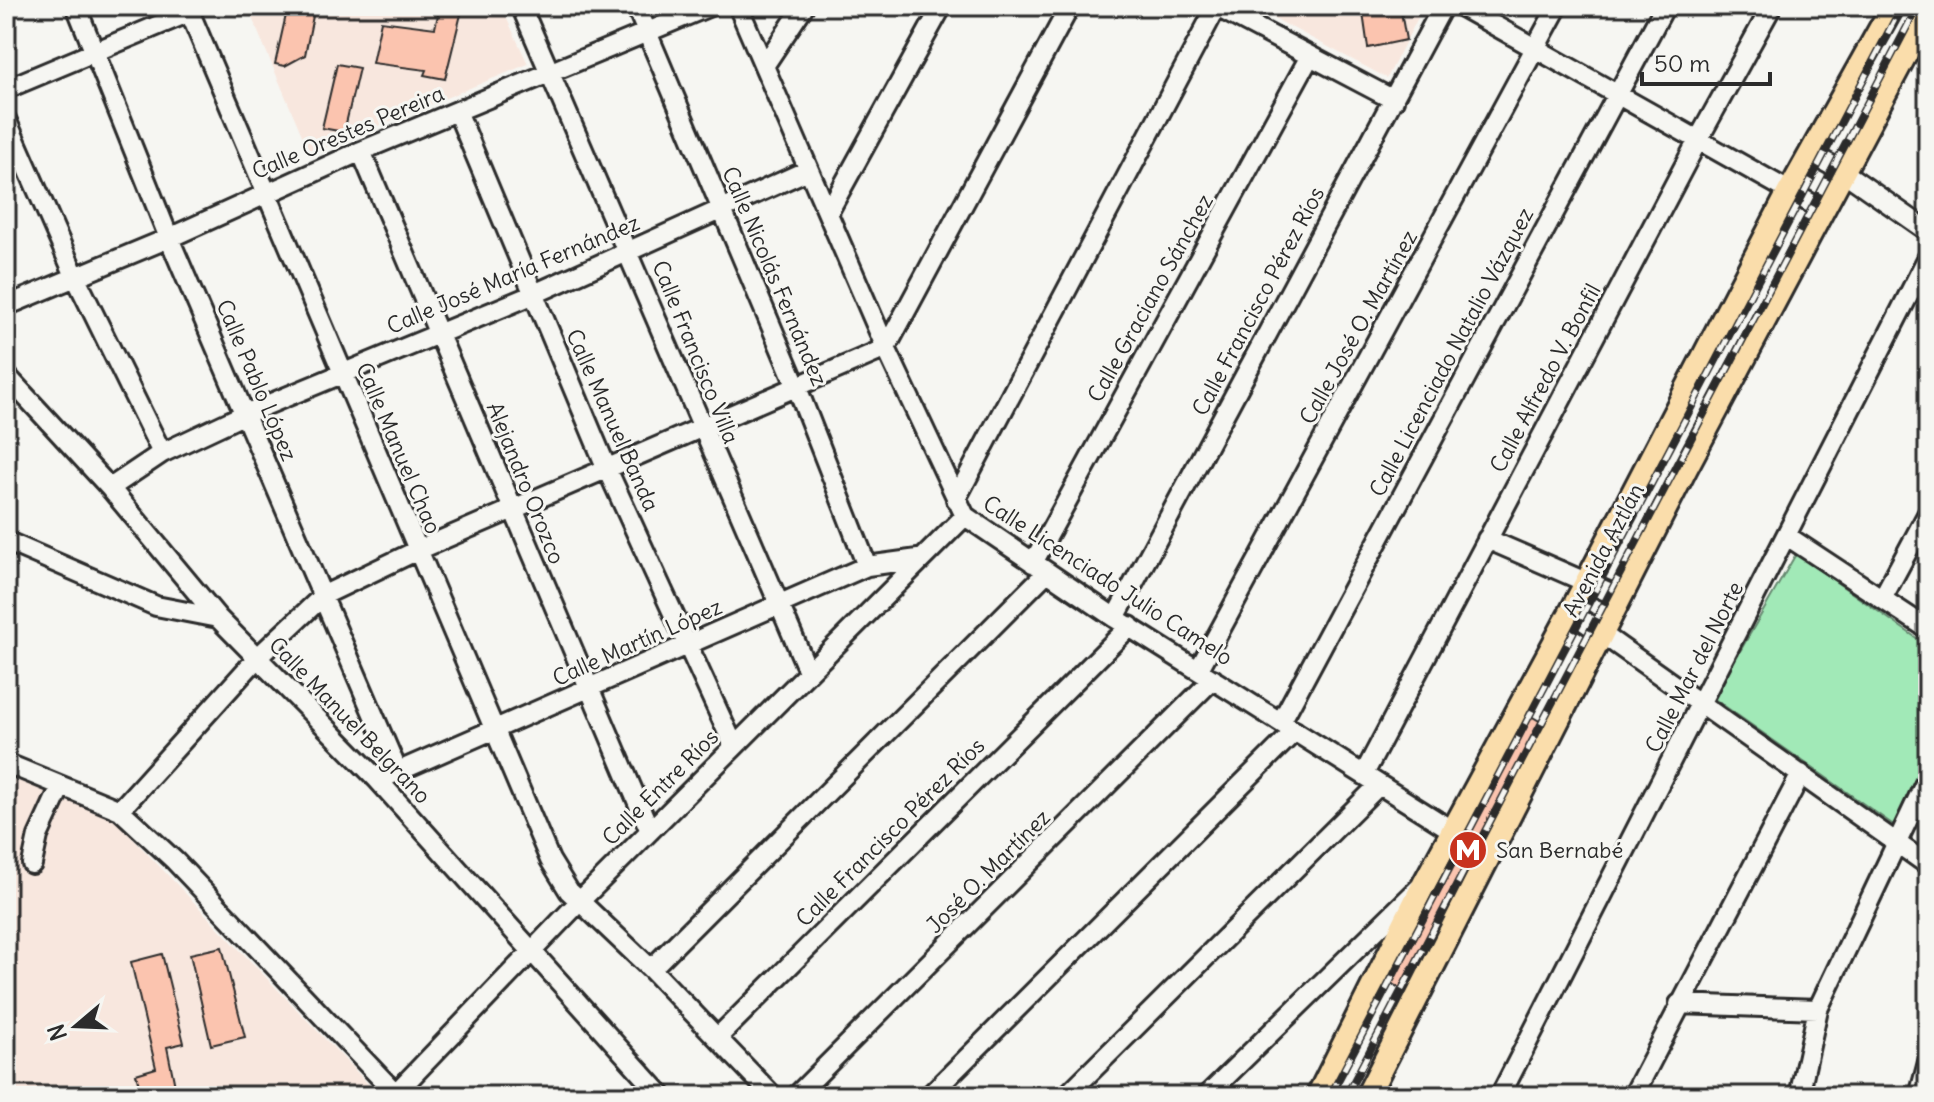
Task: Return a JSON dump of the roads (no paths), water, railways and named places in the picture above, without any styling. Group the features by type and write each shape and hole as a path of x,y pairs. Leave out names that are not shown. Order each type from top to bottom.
{"main road":[{"name":"Avenida Aztlán","path":"1318,1096 1425,882 1587,582 1789,192 1893,6"},
{"name":"Avenida Aztlán","path":"1367,1096 1620,597 1821,209 1928,12"}],"street":[{"name":"Calle Pablo López","path":"76,6 169,238 398,772"},
{"name":"Calle Francisco Villa","path":"521,6 629,252 700,427 808,671"},
{"name":"Calle Nicolás Fernández","path":"636,6 796,385 867,566"},
{"name":"Calle Orestes Pereira","path":"6,306 169,238 361,151 710,6"},
{"name":"Calle Licenciado Julio Camelo","path":"738,6 886,348 961,507 1040,568 1453,831"},
{"path":"764,66 804,6"},
{"path":"828,213 942,6"},
{"path":"120,810 258,657 324,595 416,551 886,348 1070,6"},
{"path":"1217,6 1394,100"},
{"name":"Calle Entre Ríos","path":"396,1095 580,901 918,559 961,507 1217,6"},
{"name":"Calle Francisco Pérez Ríos","path":"718,1037 1122,622 1443,6"},
{"path":"1460,6 1821,209"},
{"name":"Calle José O. Martínez","path":"1206,674 1558,6"},
{"name":"Calle Licenciado Natalio Vázquez","path":"929,1096 1288,726 1665,6"},
{"name":"Calle Alfredo V. Bonfil","path":"1066,1096 1371,779 1487,539 1772,6"},
{"path":"6,89 189,9"},
{"name":"Calle Manuel Chao","path":"189,9 264,193 550,860 569,891 651,969 773,1096"},
{"name":"Calle Graciano Sánchez","path":"651,969 1040,568 1310,56"},
{"name":"Calle Manuel Banda","path":"457,111 607,469 734,746"},
{"path":"6,119 75,276 162,453"},
{"name":"Alejandro Orozco","path":"361,151 650,831"},
{"path":"1811,154 1842,171 1928,231"},
{"name":"Calle José María Fernández","path":"110,488 162,453 245,414 532,295 808,170"},
{"name":"Calle Mar del Norte","path":"1500,1096 1702,706 1928,257"},
{"name":"Calle Manuel Belgrano","path":"6,375 110,488 218,618 377,779 662,1096"},
{"path":"1883,597 1928,513"},
{"path":"1787,536 1928,629"},
{"path":"1487,539 1620,597"},
{"path":"6,541 156,606 218,618"},
{"name":"Calle Martín López","path":"377,779 588,690 867,566 918,559"},
{"path":"1571,612 1928,865"},
{"name":"José O. Martínez","path":"796,1096 1206,674"},
{"path":"6,763 120,810 175,861 396,1095"},
{"path":"1633,1096 1801,774"},
{"path":"1799,1096 1818,1009 1928,777"},
{"path":"32,864 38,836 61,786"},
{"path":"1206,1096 1425,882"},
{"path":"1679,1004 1818,1009"},
{"path":"1919,1096 1928,1062"}],"railway":[{"path":"1330,1096 1902,6"},
{"path":"1346,1096 1918,6"}],"place":[{"name":"San Bernabé","path":"1468,850"}]}
